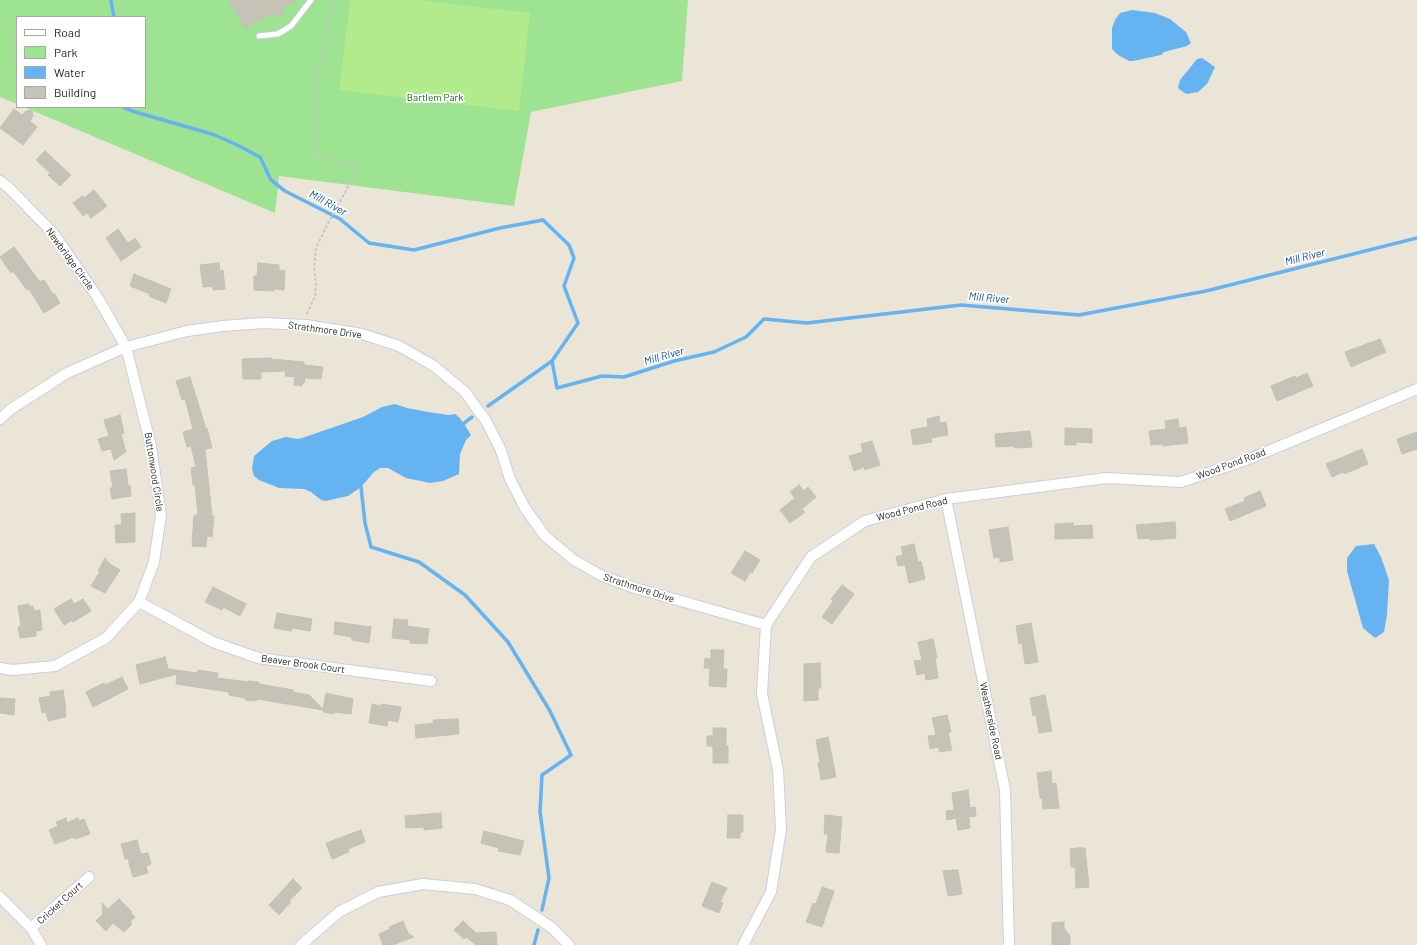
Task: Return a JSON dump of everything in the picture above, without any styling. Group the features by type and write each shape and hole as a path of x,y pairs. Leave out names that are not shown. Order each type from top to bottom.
{"street":[{"name":"Newbridge Circle","path":"0,181 9,188 54,234 98,298 126,348"},
{"name":"Strathmore Drive","path":"0,419 11,409 67,373 126,348 187,331 259,323 306,326 362,334 399,346 434,366 465,392 486,421 500,448 510,479 525,508 545,536 574,560 602,576 635,588 766,625"},
{"name":"Buttonwood Circle","path":"0,668 12,670 55,666 106,638 138,602 154,562 161,515 151,446 126,348"},
{"name":"Wood Pond Road","path":"766,625 811,557 865,521 946,499 1106,478 1181,482 1248,459 1417,388"},
{"name":"Weatherside Road","path":"946,499 1005,790 1009,945"},
{"name":"Beaver Brook Court","path":"138,602 213,642 258,658 432,681"},
{"path":"743,945 771,892 781,828 778,770 762,694 766,625"},
{"name":"Cricket Court","path":"31,928 89,878"},
{"path":"301,945 339,912 378,892 423,884 475,889 510,900 551,927 569,945"},
{"path":"0,898 31,928 41,945"}],"lane":[{"path":"259,36 278,34 292,26 311,0"}],"path":[{"path":"306,326 307,314 314,296 316,283 314,267 316,248 352,178 357,164 314,158 316,85 330,14 330,0"}],"green space":[{"name":"Bartlem Park","path":"0,0 688,0 682,81 531,112 514,206 279,176 275,213 26,108 146,108 146,16 16,16 16,104 0,97"},
{"path":"350,0 418,0 530,13 519,111 339,90"}],"water":[{"path":"1132,10 1155,13 1170,19 1186,32 1191,43 1187,46 1164,52 1161,55 1133,61 1129,61 1118,55 1112,49 1112,28 1120,13"},
{"path":"1202,58 1215,67 1207,84 1198,92 1187,94 1178,88 1180,80 1197,59"},
{"path":"395,404 428,412 449,415 455,414 460,418 471,435 466,440 460,454 459,474 443,481 430,483 406,478 388,468 380,468 374,472 361,487 348,496 325,501 304,489 279,488 259,480 254,476 252,469 254,456 272,441 286,437 298,439 305,437 363,417 382,407"},
{"path":"1374,544 1381,557 1389,580 1387,615 1384,632 1375,638 1363,628 1347,571 1347,558 1356,546"}],"building":[{"path":"229,0 296,0 281,8 284,13 276,18 273,12 245,29"},
{"path":"14,109 22,115 26,111 32,110 33,116 30,121 37,127 23,145 0,128"},
{"path":"45,151 71,175 60,186 48,175 50,173 36,160"},
{"path":"94,190 107,206 91,218 87,213 83,216 73,203 82,196 84,198"},
{"path":"118,229 128,243 135,238 141,247 121,261 106,238"},
{"path":"14,247 40,282 44,280 60,303 44,313 29,289 27,290 13,271 11,273 0,257"},
{"path":"219,263 220,271 223,270 225,289 213,290 213,286 203,287 200,265"},
{"path":"258,263 279,265 279,270 285,271 284,290 254,290 254,276 257,276"},
{"path":"134,274 171,289 166,303 149,296 150,294 130,286"},
{"path":"1380,339 1386,352 1351,367 1345,352"},
{"path":"271,358 304,362 304,365 323,367 321,379 305,378 304,383 301,386 294,385 295,377 285,376 286,371 261,372 261,379 243,379 242,359"},
{"path":"1307,373 1313,386 1277,401 1271,386 1295,376 1296,378"},
{"path":"190,377 212,448 205,449 212,516 214,516 212,537 207,536 206,547 192,546 194,515 198,515 195,485 193,485 191,468 196,467 191,446 187,447 183,432 193,429 185,399 182,400 176,381"},
{"path":"120,415 124,433 121,434 126,452 114,460 111,449 102,451 98,439 109,436 104,420"},
{"path":"939,416 940,423 946,422 948,435 931,438 932,442 913,445 911,430 928,427 927,419"},
{"path":"1178,419 1179,428 1186,427 1188,443 1163,446 1163,444 1151,445 1149,431 1166,429 1165,421"},
{"path":"1065,428 1092,429 1092,443 1076,442 1076,445 1065,445"},
{"path":"1030,431 1032,447 996,447 995,434"},
{"path":"1417,432 1417,449 1402,454 1397,439"},
{"path":"872,441 880,465 865,470 864,467 854,471 849,456 863,452 861,444"},
{"path":"1362,449 1368,464 1344,474 1343,472 1332,477 1326,464"},
{"path":"126,469 131,496 112,499 110,488 113,488 110,471"},
{"path":"799,485 804,491 808,487 816,497 802,509 805,512 790,523 780,510 795,498 790,492"},
{"path":"1260,491 1266,506 1230,521 1225,509 1245,501 1244,498"},
{"path":"135,513 135,542 116,543 115,525 122,525 121,514"},
{"path":"1175,522 1176,538 1150,540 1150,538 1138,539 1136,525"},
{"path":"1073,523 1073,526 1092,525 1093,538 1055,539 1055,524"},
{"path":"1008,527 1013,560 1000,562 1000,557 994,558 989,530"},
{"path":"914,544 918,562 921,561 925,579 909,583 905,565 898,566 896,557 903,555 901,547"},
{"path":"745,551 760,560 745,581 731,573"},
{"path":"105,558 110,564 120,570 105,593 91,586 100,572 98,571"},
{"path":"842,585 854,594 832,624 822,617 833,601 831,599"},
{"path":"213,587 246,604 240,616 223,607 222,610 205,602"},
{"path":"71,599 74,604 83,599 91,611 73,622 72,620 64,625 54,609"},
{"path":"29,604 29,607 33,606 34,611 40,610 42,630 36,631 36,636 20,638 18,627 21,626 18,606"},
{"path":"277,613 312,619 310,631 292,628 291,631 274,628"},
{"path":"394,619 408,620 407,626 429,629 427,644 410,643 411,640 392,638"},
{"path":"335,622 371,627 369,643 352,640 352,637 334,634"},
{"path":"1031,623 1038,662 1025,664 1022,643 1019,644 1016,626"},
{"path":"933,639 937,658 935,658 938,678 926,680 925,673 917,675 914,661 922,660 918,642"},
{"path":"711,650 724,650 723,669 727,669 726,687 709,686 710,668 704,668 705,658 711,659"},
{"path":"165,657 168,669 197,673 198,670 218,673 217,678 259,682 259,684 293,690 293,692 309,695 323,709 326,693 353,699 351,714 334,712 334,714 323,712 323,710 257,699 256,701 245,700 245,698 229,695 229,692 176,684 177,674 140,684 136,665"},
{"path":"820,663 821,688 818,688 818,700 804,701 804,664"},
{"path":"122,677 128,689 93,707 86,692 104,683 105,685"},
{"path":"63,690 66,717 48,721 46,712 42,713 39,698 51,696 50,692"},
{"path":"1045,695 1052,731 1039,733 1036,715 1033,716 1030,698"},
{"path":"0,698 15,699 14,715 0,713"},
{"path":"372,704 401,707 398,722 388,720 387,726 369,723"},
{"path":"947,715 951,732 948,732 952,750 940,752 938,747 930,749 928,736 936,735 932,718"},
{"path":"458,719 459,734 416,738 415,725 434,723 433,720"},
{"path":"713,728 726,728 728,763 713,763 713,746 707,746 707,736 713,736"},
{"path":"828,737 836,777 821,780 818,763 820,762 816,740"},
{"path":"1051,771 1052,784 1056,783 1059,808 1043,809 1037,773"},
{"path":"968,790 970,808 975,807 976,816 969,817 970,828 958,830 956,818 947,820 946,811 954,810 952,793"},
{"path":"441,813 442,828 424,830 424,827 406,828 405,816"},
{"path":"728,815 743,815 743,832 740,832 740,838 727,838"},
{"path":"825,815 842,817 839,853 826,852 828,834 824,834"},
{"path":"66,818 67,823 78,818 79,821 84,819 90,834 75,839 74,837 55,844 49,830 58,826 56,822"},
{"path":"361,830 365,842 348,849 349,852 332,859 326,843"},
{"path":"484,831 524,841 520,855 498,851 499,848 481,843"},
{"path":"137,840 141,854 148,853 151,864 146,866 148,873 133,877 128,859 125,859 121,844"},
{"path":"1085,848 1089,887 1076,888 1075,867 1071,867 1070,849"},
{"path":"958,870 962,894 948,896 943,871"},
{"path":"293,879 302,888 289,901 291,902 279,915 269,905"},
{"path":"712,882 727,888 720,902 723,903 719,913 702,906"},
{"path":"822,887 834,891 822,927 806,922 813,903 816,904"},
{"path":"119,899 135,917 130,922 132,924 124,932 113,923 106,931 96,921 103,914 102,903 108,909"},
{"path":"403,921 408,933 414,937 392,945 383,945 379,934 390,929 389,927"},
{"path":"463,921 476,933 496,932 497,945 476,945 466,937 464,939 454,930"},
{"path":"1064,922 1064,928 1070,936 1070,945 1052,945 1052,923"}],"waterway":[{"name":"Mill River","path":"111,0 114,16"},
{"name":"Mill River","path":"125,108 215,135 260,157 271,180 285,191 340,219 369,243 414,250 500,228 543,220 569,245 574,258 564,286 578,323 552,361 557,388 602,376 624,377 674,361 714,352 746,337 764,319 807,323 961,305 1079,315 1206,291 1417,238"},
{"path":"488,406 552,361"},
{"path":"463,424 472,417"},
{"path":"361,487 365,523 371,547 419,562 465,595 508,642 550,711 571,755 542,775 540,812 549,878 542,910"},
{"path":"534,945 538,930"}]}
